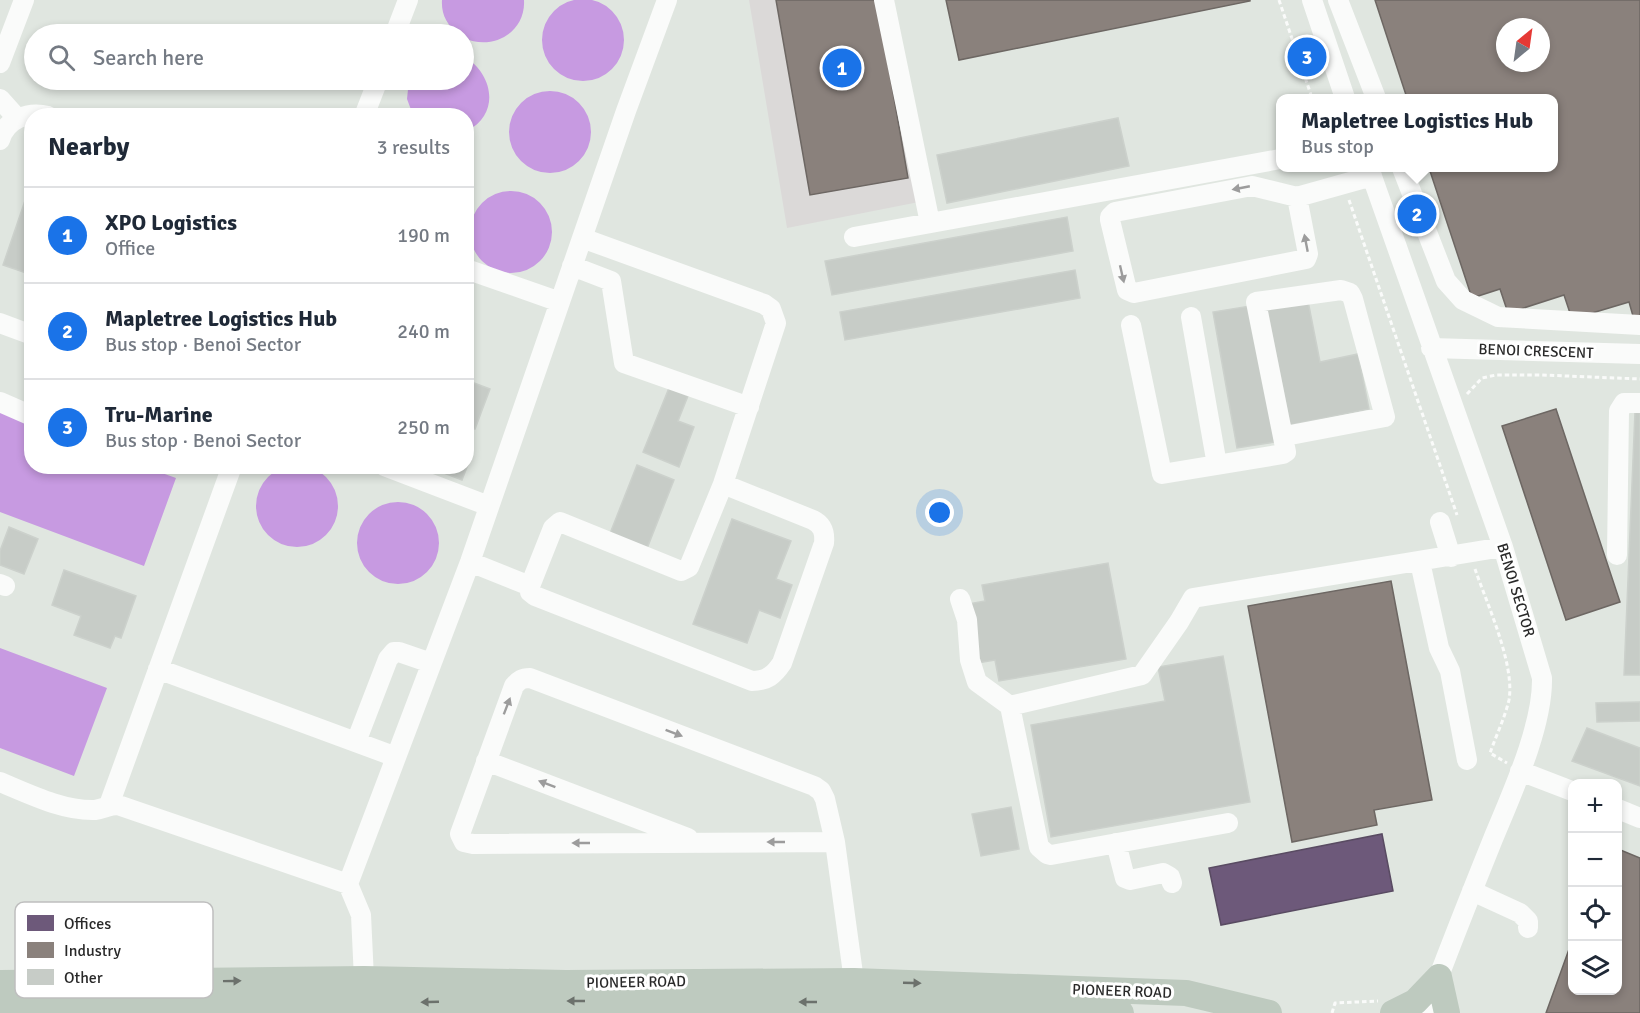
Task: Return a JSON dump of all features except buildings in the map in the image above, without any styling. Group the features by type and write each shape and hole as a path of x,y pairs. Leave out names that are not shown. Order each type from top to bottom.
{"main road":[{"path":"1388,1006 1415,1002 1438,977"},
{"path":"1438,977 1446,1013"},
{"name":"PIONEER ROAD","path":"213,989 364,979 488,998"},
{"name":"PIONEER ROAD","path":"860,992 1121,1013"},
{"name":"PIONEER ROAD","path":"10,999 362,1009 488,998 860,992 1186,993 1269,1013"},
{"name":"PIONEER ROAD","path":"47,1001 90,998"}],"street":[{"path":"0,63 24,0"},
{"path":"399,24 408,0"},
{"path":"362,1009 364,979 361,915 348,884 470,562 626,111 668,0"},
{"path":"884,0 930,223"},
{"path":"1312,0 1343,94"},
{"path":"1338,0 1374,94"},
{"path":"367,108 374,90"},
{"path":"0,99 17,118"},
{"path":"0,140 6,128 17,118 24,116"},
{"path":"854,237 1276,160"},
{"path":"1297,197 1308,254 1306,259 1134,293 1127,290 1110,220 1115,212 1252,186 1297,197 1344,184 1371,172"},
{"name":"BENOI SECTOR","path":"1371,172 1431,348 1503,547 1542,678 1540,713 1520,771 1425,1013"},
{"path":"1404,172 1446,281 1462,300 1498,316 1640,325"},
{"path":"582,238 764,304 775,316 775,330 723,484 692,561 686,569 681,571 560,522 553,528 530,586 530,592 752,681 761,681 770,677 782,663 824,543 824,535 819,523 723,484"},
{"path":"572,266 610,281 624,363 749,406"},
{"path":"474,272 560,302"},
{"path":"1131,325 1162,474 1282,454 1287,450 1256,302 1346,291 1353,299 1384,417 1285,436"},
{"path":"1191,317 1217,465"},
{"path":"0,323 24,332"},
{"name":"BENOI CRESCENT","path":"1431,348 1640,354"},
{"path":"0,402 24,412"},
{"path":"1617,555 1619,411 1624,403 1640,403"},
{"path":"109,805 229,474"},
{"path":"405,474 489,506"},
{"path":"1450,521 1461,555"},
{"path":"1010,706 1142,675 1193,598 1503,547"},
{"path":"470,562 530,586"},
{"path":"1420,562 1439,648 1450,671 1467,760"},
{"path":"960,599 967,620 970,660 977,682 1010,706 1042,850 1051,855 1228,823"},
{"path":"356,742 388,659 392,654 399,652 432,663"},
{"path":"158,669 396,757"},
{"path":"835,842 473,844 464,842 460,834 514,686 519,680 530,678 814,786 821,791 825,799 835,842 860,992"},
{"path":"486,761 699,843"},
{"path":"1520,771 1568,789"},
{"path":"0,782 73,808 97,810 109,805 118,805 348,884"},
{"path":"1622,811 1640,818"},
{"path":"1116,843 1125,878 1130,880 1163,873 1170,877 1172,883"},
{"path":"1472,891 1520,913 1528,921 1528,928"}],"path":[{"path":"1279,0 1310,94"},
{"path":"1344,184 1450,521"},
{"path":"1450,400 1466,396 1482,378 1496,375 1640,380"},
{"path":"1461,555 1506,658 1510,682 1509,701 1490,753 1520,771"},
{"path":"1332,1013 1335,1003 1375,1002 1388,1006"}],"shaded area":[{"path":"583,-1 599,2 612,11 621,24 624,40 621,56 612,69 599,78 583,81 567,78 554,69 545,56 542,40 545,24 554,11 567,2"},
{"path":"442,0 524,0 523,12 513,30 496,40 485,42 474,41 474,24 449,24"},
{"path":"749,0 894,0 924,201 787,228"},
{"path":"474,64 487,83 489,104 485,114 474,126 474,108 410,108 407,99 408,90 474,90"},
{"path":"542,91 558,91 573,98 584,109 591,124 588,148 579,161 558,173 542,173 527,166 516,155 509,140 509,124 516,109 527,98"},
{"path":"503,191 519,191 534,198 545,209 552,224 552,240 545,255 534,266 519,273 503,273 495,270 482,261 474,250 474,214 488,198"},
{"path":"0,412 24,421 24,474 165,474 176,478 144,566 0,512"},
{"path":"272,474 322,474 331,483 337,498 335,522 326,535 313,544 297,547 281,544 268,535 259,522 256,506 259,490"},
{"path":"390,502 406,502 421,509 432,520 439,535 436,559 427,572 406,584 390,584 375,577 364,566 357,551 357,535 364,520 375,509"},
{"path":"0,648 107,688 74,776 0,748"}],"place":[{"name":"Tru-Marine","path":"1307,57"},
{"name":"XPO Logistics","path":"842,68"},
{"name":"Mapletree Logistics Hub","path":"1417,214"}]}
